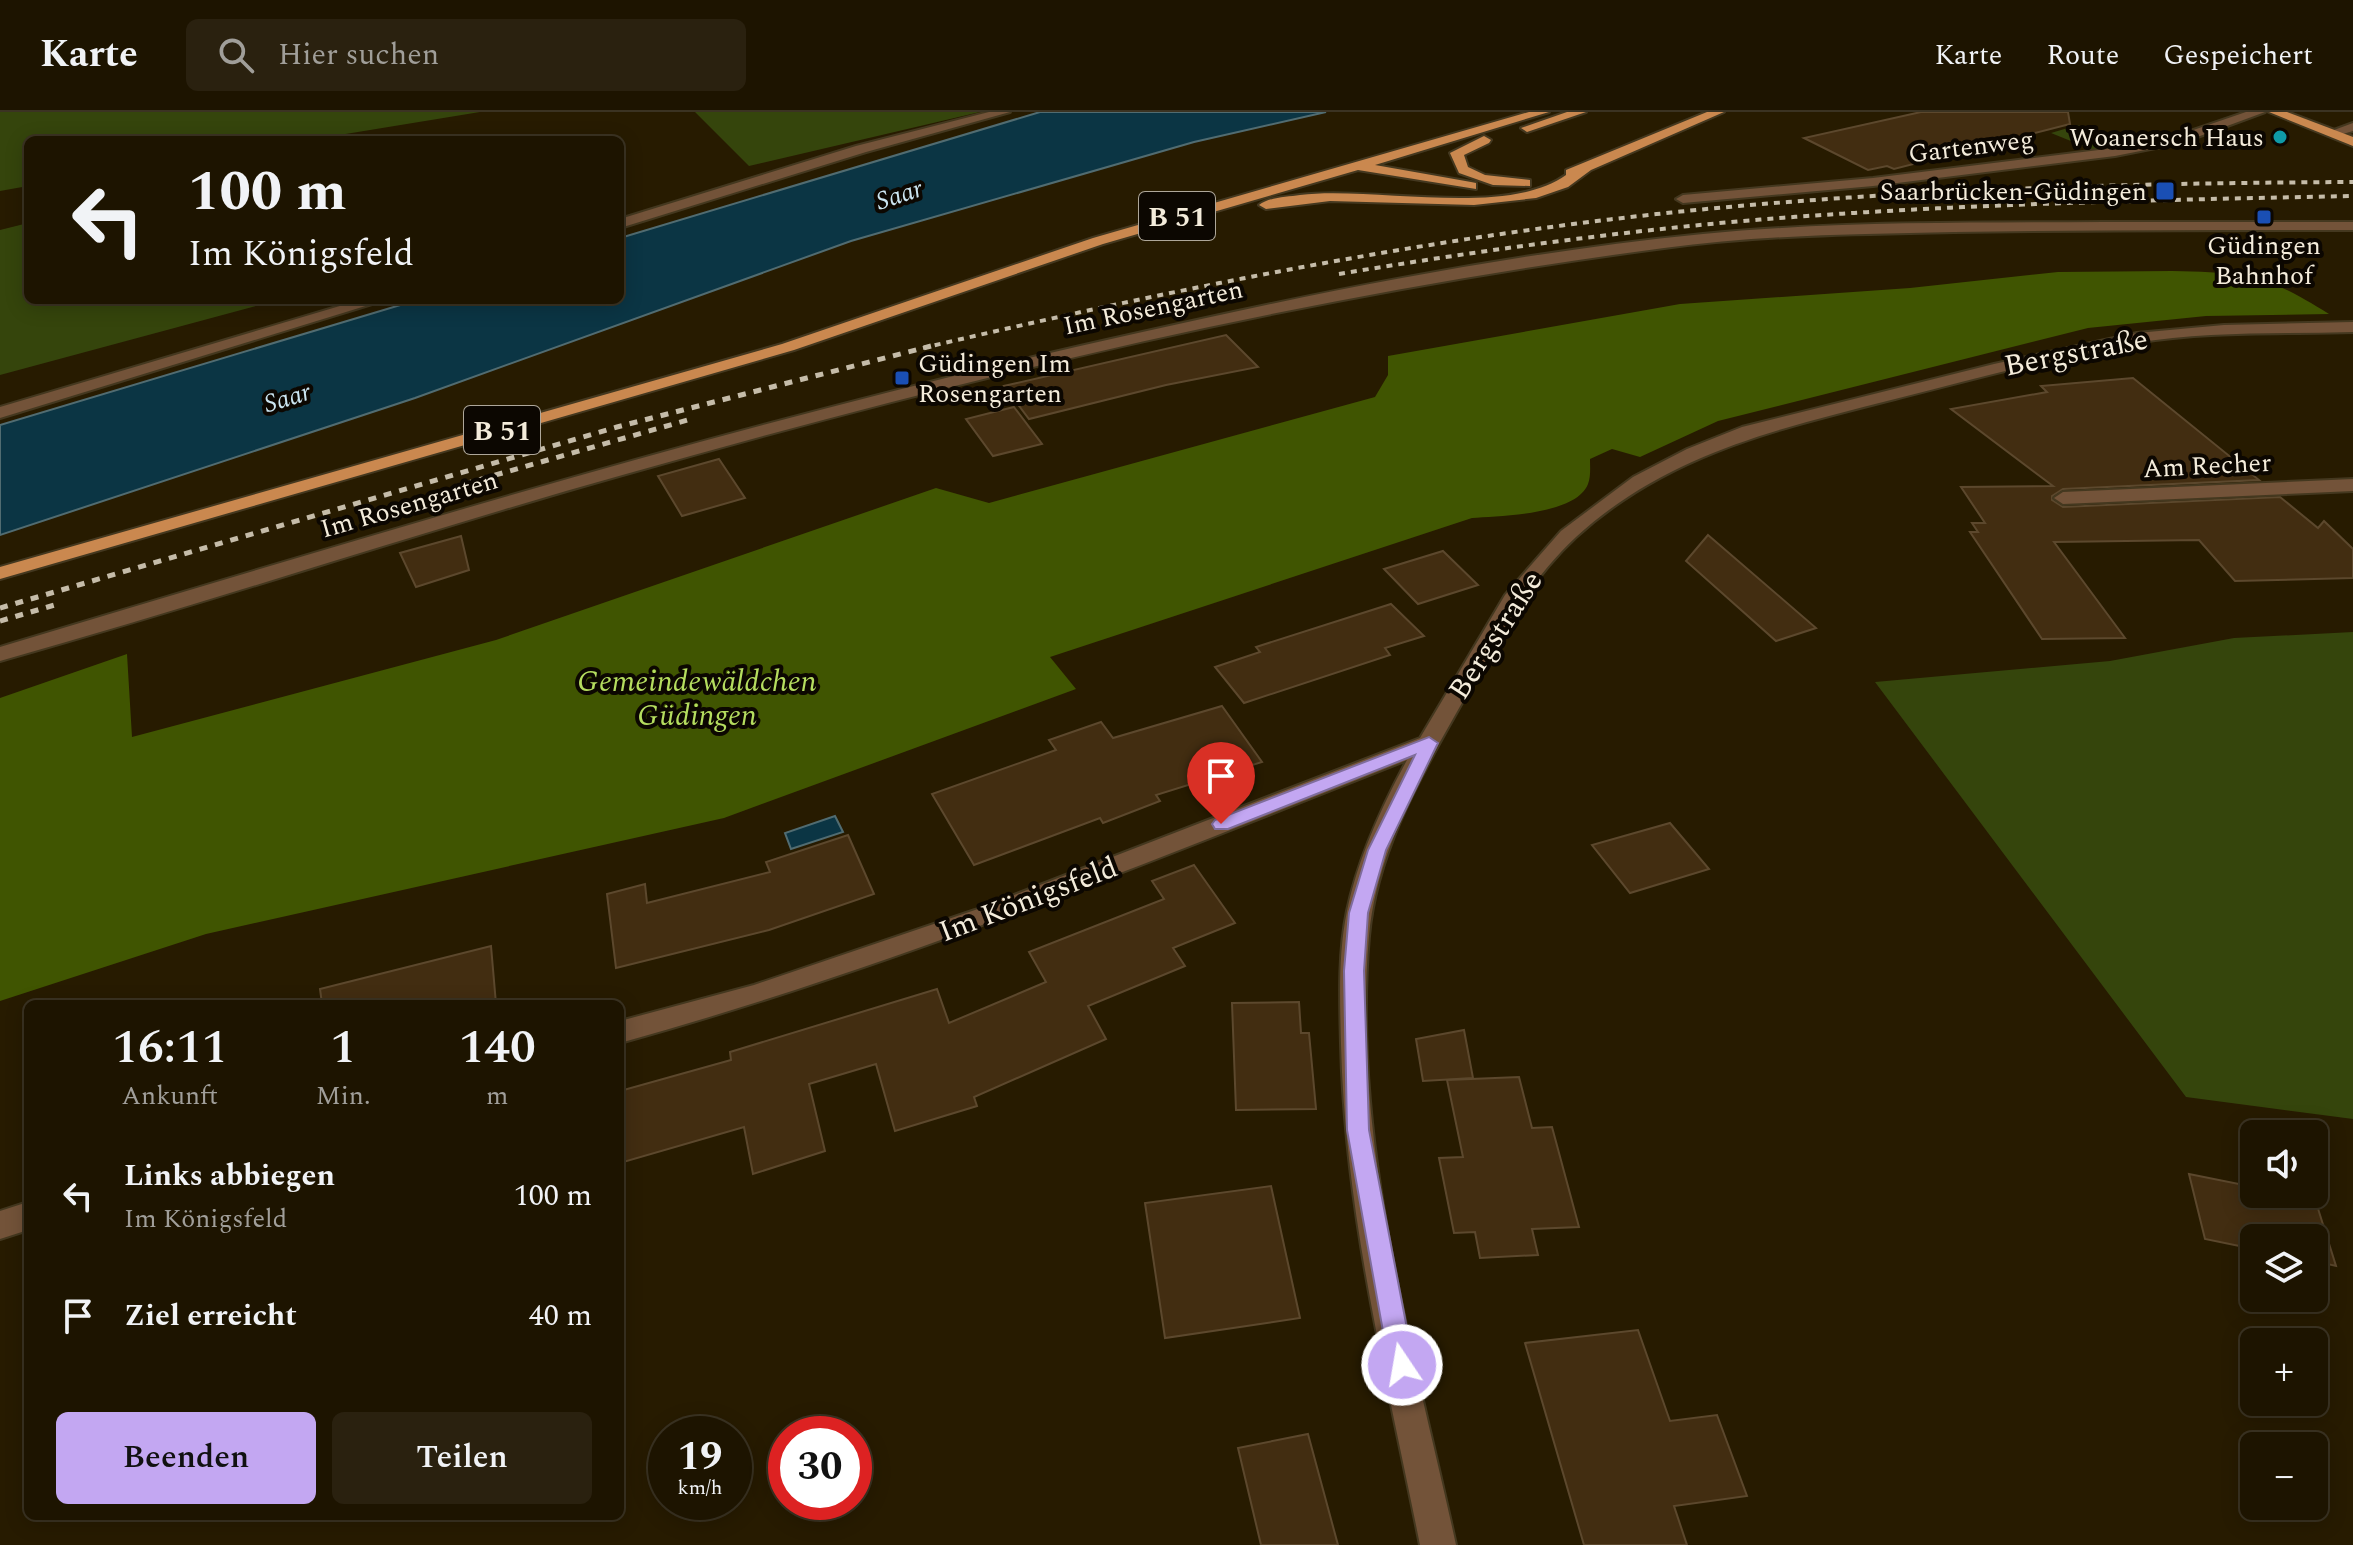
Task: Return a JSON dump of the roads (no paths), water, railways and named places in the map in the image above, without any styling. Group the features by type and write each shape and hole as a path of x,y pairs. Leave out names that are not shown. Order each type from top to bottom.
{"main road":[{"name":"B 51","path":"0,573 773,352 1124,232 1543,112"},
{"path":"1525,183 1472,175 1462,170 1456,161 1457,153 1468,145 1580,112"},
{"path":"1356,165 1466,186 1525,183 1585,168 1718,112"},
{"path":"2275,112 2353,142"},
{"path":"1001,275 1116,248 1284,201 1354,196 1494,199 1563,185 1585,168"}],"street":[{"path":"624,223 835,157 1004,112"},
{"name":"Gartenweg","path":"1683,199 1873,182 2129,150 2208,131 2259,112"},
{"path":"2333,133 2353,127"},
{"name":"Im Rosengarten","path":"0,654 642,461 822,412 1138,335 1426,281 1665,243 1775,233 2118,225 2353,226"},
{"path":"0,413 364,304"},
{"name":"Bergstraße","path":"1438,1545 1358,1130 1354,1044 1359,913 1377,850 1429,743 1491,630 1548,554 1579,526 1631,488 1709,445 1748,431 1994,369 2137,338 2224,330 2353,327"},
{"name":"Am Recher","path":"2063,498 2353,485"},
{"name":"Im Königsfeld","path":"624,1031 755,995 984,917 1429,743"},
{"path":"0,1225 24,1217"}],"water":[{"name":"Saar","path":"1040,112 1326,112 1194,142 851,241 415,398 0,535 0,425 404,304 624,304 624,237"},
{"path":"835,816 843,832 791,849 785,833"}],"railway":[{"path":"925,348 1112,305 1302,267 1590,222 1769,203 1936,192 2353,182"},
{"path":"1339,274 1546,243 1754,220 1978,206 2353,196"},
{"path":"925,348 931,346"},
{"path":"0,608 617,427 925,348"},
{"path":"464,484 691,419"},
{"path":"0,621 58,604"}],"place":[{"name":"Woanersch Haus","path":"2280,137"},
{"name":"Saarbrücken-Güdingen","path":"2165,191"},
{"name":"Güdingen Bahnhof","path":"2264,217"},
{"name":"Güdingen Im Rosengarten","path":"902,378"}],"park label":[{"name":"Gemeindewäldchen Güdingen","path":"697,698"}]}
